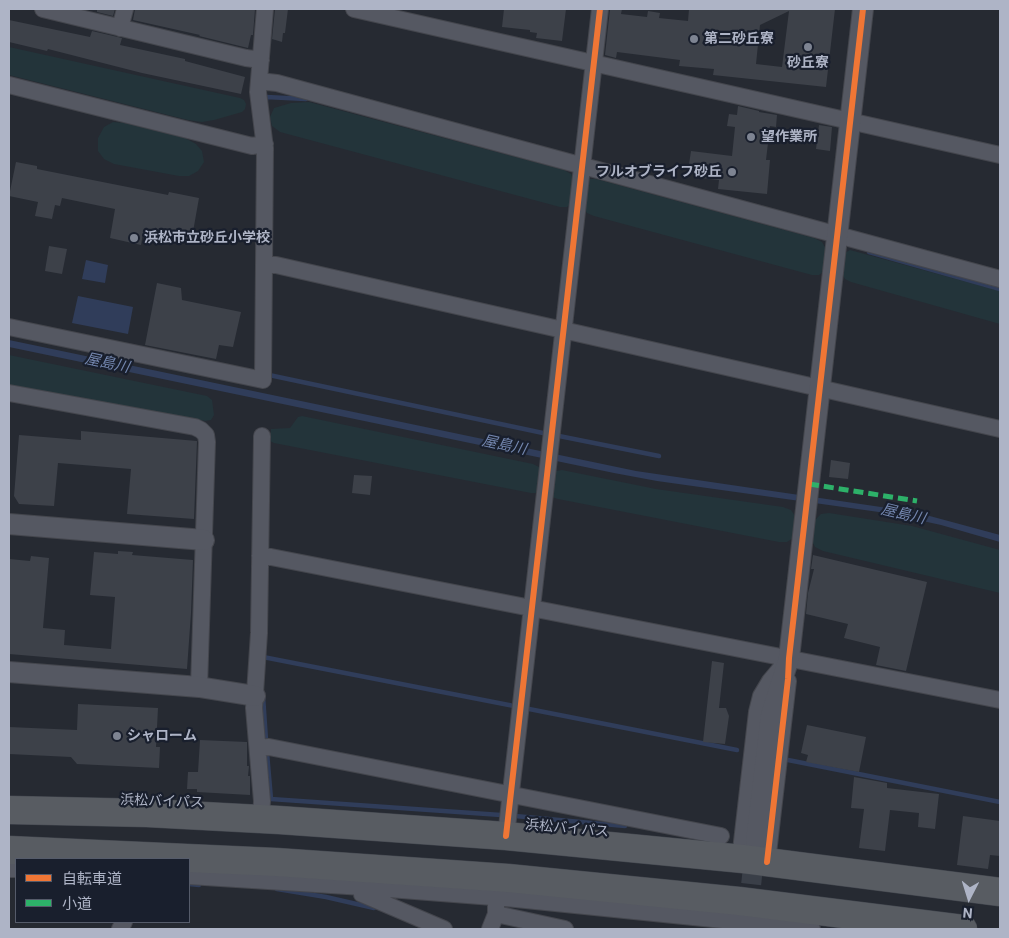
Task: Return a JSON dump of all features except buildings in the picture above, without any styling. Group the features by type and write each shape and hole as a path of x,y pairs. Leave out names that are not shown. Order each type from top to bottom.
{"highway":[{"name":"浜松バイパス","path":"9,810 147,813 261,819 751,852 1000,892"},
{"path":"9,838 86,852"},
{"path":"9,850 276,862 594,886 734,917 963,929"}],"street":[{"path":"43,9 261,60"},
{"path":"120,28 125,9"},
{"path":"9,327 263,380 265,144 258,92 265,9"},
{"path":"354,9 1000,155"},
{"path":"506,836 600,9"},
{"path":"693,830 751,852 771,715 789,658 863,9"},
{"path":"259,81 278,83 1000,279"},
{"path":"9,85 252,146 265,144"},
{"path":"264,265 276,265 1000,428"},
{"path":"9,393 195,427 206,435 199,687"},
{"path":"261,819 262,800 255,696 259,633 262,436"},
{"path":"9,524 204,540"},
{"path":"260,556 1000,700"},
{"path":"9,672 199,687 255,696"},
{"path":"258,748 269,747 722,836"},
{"path":"190,876 497,897 734,917"},
{"path":"362,887 362,894 444,929"},
{"path":"497,897 493,922 565,929"},
{"path":"761,919 812,929"}],"shaded area":[{"path":"9,47 240,98 246,104 245,109 242,112 214,120 202,122 188,120 9,75"},
{"path":"309,102 564,170 571,174 575,180 572,203 567,207 560,207 280,132 272,126 270,117 274,108 291,103"},
{"path":"113,122 185,138 196,144 202,151 204,162 198,171 189,176 179,176 114,164 104,159 98,151 98,138 104,127"},
{"path":"589,179 596,179 814,238 822,242 826,249 824,271 819,275 812,275 594,216 587,213 582,206 584,183"},
{"path":"850,250 1000,291 1000,324 851,282 845,279 842,274 845,253"},
{"path":"9,355 207,396 212,400 214,415 211,420 205,421 9,385"},
{"path":"302,416 533,464 539,467 542,472 540,490 536,493 531,493 270,441 271,429 290,428 298,417"},
{"path":"562,470 656,489 783,507 791,510 795,516 793,538 787,542 779,542 558,499 552,497 556,471"},
{"path":"829,513 912,526 1000,550 1000,593 823,551 815,547 812,541 815,520 821,514"}],"water":[{"path":"86,260 108,265 105,283 82,279"},
{"path":"78,296 133,307 128,334 72,323"},
{"name":"屋島川","path":"9,340 636,471 915,512 1000,535 1000,542 941,525 886,513 657,481 614,473 9,347"}],"waterway":[{"path":"266,101 266,97 306,99"},
{"path":"869,252 1000,289"},
{"path":"269,375 543,433"},
{"path":"559,436 659,456"},
{"path":"263,657 514,706"},
{"path":"263,696 266,740"},
{"path":"524,708 737,750"},
{"path":"267,753 271,799 501,815"},
{"path":"788,760 1000,802"},
{"path":"515,816 625,826"},
{"path":"190,884 199,885"},
{"path":"277,889 326,897 374,908"}],"tunnel":[{"path":"748,914 755,848"}],"marked path":[{"path":"809,484 917,501"}],"cycle path":[{"path":"506,836 600,9"},
{"path":"767,862 863,9"}],"place":[{"name":"第二砂丘寮","path":"694,39"},
{"name":"砂丘寮","path":"808,47"},
{"name":"望作業所","path":"751,137"},
{"name":"フルオブライフ砂丘","path":"732,172"},
{"name":"浜松市立砂丘小学校","path":"134,238"},
{"name":"シャローム","path":"117,736"}]}
